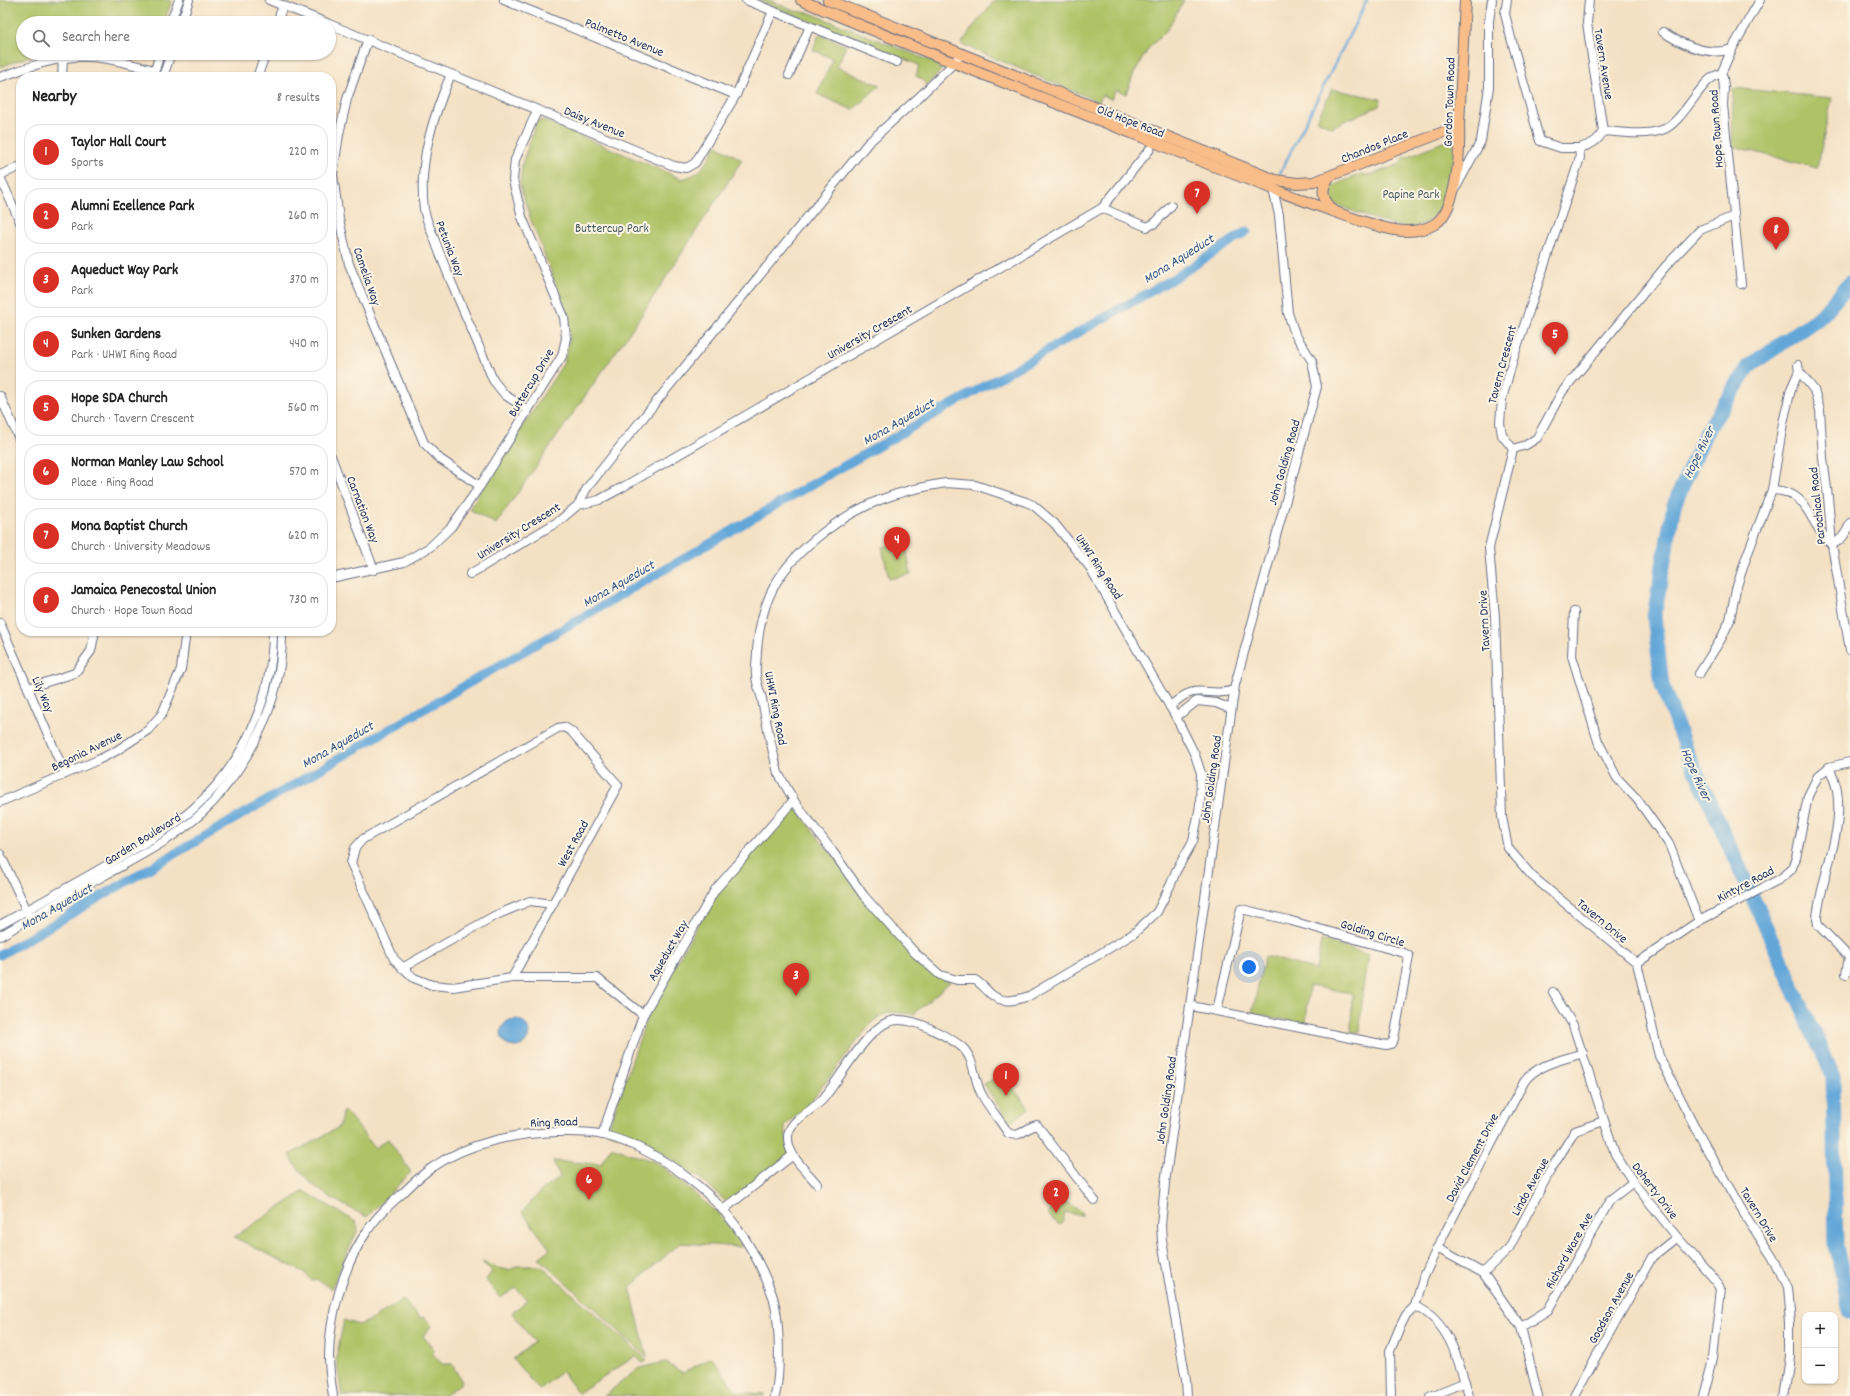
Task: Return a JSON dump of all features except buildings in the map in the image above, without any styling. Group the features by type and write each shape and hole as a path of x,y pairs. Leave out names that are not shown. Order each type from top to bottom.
{"main road":[{"name":"Old Hope Road","path":"801,0 841,18 954,63 1272,184 1297,183"},
{"name":"Old Hope Road","path":"828,0 847,4 1336,212 1377,226 1408,231 1423,229 1435,224 1444,216 1450,199"},
{"name":"Gordon Town Road","path":"1450,199 1459,160 1459,126 1465,0"},
{"name":"Chandos Place","path":"1297,183 1314,182 1329,177 1459,126"},
{"path":"1329,177 1323,186 1323,196 1336,212"}],"street":[{"path":"173,16 179,0"},
{"path":"183,16 189,0"},
{"name":"Daisy Avenue","path":"269,0 310,16"},
{"name":"Palmetto Avenue","path":"504,0 736,95"},
{"path":"746,0 898,62"},
{"path":"1450,199 1481,141 1489,86 1489,21 1492,0"},
{"path":"1507,0 1506,14 1508,26 1540,141 1561,148 1579,148 1592,144 1600,138 1603,131"},
{"name":"Tavern Avenue","path":"1589,0 1587,23 1603,131"},
{"path":"1721,74 1732,49 1760,0"},
{"path":"841,18 847,4"},
{"path":"279,16 283,5"},
{"name":"Daisy Avenue","path":"336,26 537,111 674,166 686,168 695,163 736,95 774,11"},
{"path":"790,75 810,26"},
{"path":"1663,32 1688,46 1721,53 1732,49"},
{"name":"Camelia Way","path":"336,154 347,99 368,39"},
{"name":"University Crescent","path":"470,574 559,521 578,505 587,488 621,445 862,149 954,63 962,53"},
{"path":"0,77 46,61 54,60"},
{"path":"62,72 63,60"},
{"path":"103,60 147,72"},
{"path":"155,72 158,60"},
{"path":"165,72 169,60"},
{"path":"259,72 263,60"},
{"name":"Petunia Way","path":"452,74 440,99 426,148 423,178 424,210 442,258 493,380 505,395 528,410"},
{"name":"Hope Town Road","path":"1603,131 1634,132 1662,130 1680,117 1708,80 1721,74 1724,88 1723,105 1741,284"},
{"name":"Buttercup Drive","path":"336,577 374,570 404,562 430,547 451,527 480,486 562,356 566,338 564,316 522,217 513,180 515,160 537,111"},
{"name":"Tavern Crescent","path":"1513,449 1502,435 1500,423 1502,399 1514,356 1580,158 1579,148"},
{"name":"University Crescent","path":"578,505 599,500 623,488 1102,208 1150,149"},
{"path":"16,168 0,176 16,213"},
{"name":"John Golding Road","path":"1187,1396 1186,1380 1161,1226 1234,690 1317,386 1312,361 1295,334 1288,313 1279,215 1272,184"},
{"name":"Camelia Way","path":"336,197 339,219 349,264 424,443 440,459 480,486"},
{"path":"1102,208 1147,228 1171,206"},
{"path":"1513,449 1526,445 1536,438 1562,392 1665,267 1700,230 1734,216"},
{"name":"Parochical Road","path":"1772,490 1783,423 1791,389 1799,368 1814,390 1820,410 1823,458 1832,546 1850,650"},
{"path":"0,396 16,432"},
{"name":"Tavern Drive","path":"1513,449 1489,548 1495,617 1502,817 1508,848 1532,876 1637,963 1659,1056 1697,1131 1744,1212 1773,1258 1787,1289 1790,1322 1790,1356 1784,1396"},
{"name":"Carnation Way","path":"336,469 374,570"},
{"name":"UHWI Ring Road","path":"946,483 976,485 1007,494 1033,505 1054,523 1089,566 1170,707 1195,755 1201,773 1200,806 1193,841 1176,871 1157,912 1134,934 1029,996 1015,1001 1004,1001 992,996 975,980 957,980 940,975 915,953 864,896 794,801 778,773 756,676 758,632 774,586 788,564 808,545 850,513 887,496 914,488 946,483"},
{"path":"1699,674 1721,639 1730,620 1736,589 1744,564 1772,490 1784,490 1802,500 1820,533 1832,546 1841,539 1847,531 1850,522"},
{"path":"1574,612 1572,656 1598,741 1618,778 1637,799 1669,844 1699,921"},
{"name":"Lily Way","path":"0,624 65,774"},
{"path":"28,688 75,673 91,651 93,636"},
{"name":"Begonia Avenue","path":"0,802 116,751 148,730 162,714 181,669 185,636"},
{"name":"Garden Boulevard","path":"0,925 164,832 194,809 214,789 232,765 245,743 256,718 269,677 273,636"},
{"name":"Garden Boulevard","path":"0,936 181,830 211,805 243,763 259,735 269,710 275,688 280,665 282,636"},
{"path":"1170,707 1177,700 1194,691 1228,692 1234,690"},
{"path":"1176,717 1197,701 1216,703 1231,709"},
{"name":"West Road","path":"564,727 571,731 618,785 512,978 446,987 432,985 414,978 402,968 394,959 351,863 355,848 363,839 558,728 564,727"},
{"path":"1846,974 1849,957 1818,925 1816,918 1836,830 1838,810 1837,788 1829,767 1850,762"},
{"name":"Kintyre Road","path":"1637,963 1699,921 1780,879 1791,870 1796,858 1808,796 1818,776 1829,767"},
{"name":"Aqueduct Way","path":"602,1135 643,1015 715,890 794,801"},
{"path":"0,854 30,918"},
{"path":"402,968 494,916 530,901 552,904"},
{"name":"Golding Circle","path":"1190,1006 1217,1010 1386,1045 1391,1044 1394,1039 1409,956 1404,953 1288,920 1241,909 1217,1010"},
{"path":"512,978 598,978 643,1015"},
{"name":"Doherty Drive","path":"1553,992 1573,1025 1615,1154 1634,1182 1677,1237 1717,1282 1721,1289 1713,1358 1704,1396"},
{"path":"817,1184 790,1151 788,1135 793,1124 823,1099 853,1057 876,1030 888,1022 898,1020 921,1025 951,1039 964,1050 972,1063 982,1095 1008,1133 1014,1135 1022,1134 1033,1126 1037,1125 1094,1200"},
{"name":"David Clement Drive","path":"1415,1306 1423,1279 1437,1248 1475,1172 1528,1075 1536,1070 1583,1053"},
{"name":"Lindo Avenue","path":"1483,1273 1509,1248 1550,1171 1575,1131 1604,1121"},
{"name":"Ring Road","path":"333,1396 329,1354 338,1297 350,1264 367,1231 393,1201 439,1163 497,1139 536,1133 588,1132 602,1135 644,1150 674,1168 702,1188 734,1221 751,1248 773,1296 778,1334 779,1363 775,1396"},
{"path":"723,1210 793,1155"},
{"name":"Richard Ware Ave","path":"1521,1327 1548,1310 1610,1200 1634,1182"},
{"name":"Goodson Avenue","path":"1574,1396 1652,1257 1677,1237"},
{"path":"1437,1248 1483,1273 1521,1327 1538,1396"},
{"path":"1391,1396 1389,1377 1390,1351 1406,1315 1415,1306 1426,1310 1436,1320 1442,1329 1460,1364 1469,1396"},
{"path":"1431,1396 1465,1382"}],"green space":[{"path":"0,0 172,0 166,16 16,16 16,60 20,60 0,67"},
{"path":"757,0 769,0 794,11 810,13 940,65 941,70 927,86 923,80 916,76 919,65"},
{"path":"995,0 1184,0 1167,30 1149,48 1134,73 1126,94 1116,90 1111,99 1102,95 1099,102 961,44"},
{"path":"819,34 846,46 837,67 880,85 853,110 817,94 833,59 813,50"},
{"path":"1733,88 1832,98 1817,168 1732,146"},
{"path":"1332,89 1381,99 1379,106 1331,127 1317,120"},
{"name":"Buttercup Park","path":"543,120 682,179 699,171 707,162 717,145 742,160 643,313 496,524 469,509 563,364 569,341 568,316 531,220 520,186 522,164 537,121"},
{"name":"Papine Park","path":"1445,141 1452,142 1457,150 1449,186 1439,209 1423,224 1415,227 1397,226 1373,219 1330,202 1328,195 1330,187 1361,174 1370,175 1400,164 1404,158"},
{"path":"905,542 911,574 889,579 882,547"},
{"path":"794,805 823,844 937,975 950,982 914,1014 889,1012 873,1021 810,1102 785,1126 789,1155 728,1203 698,1177 651,1146 607,1132 650,1009 717,891"},
{"path":"1321,940 1369,955 1363,986 1360,1033 1351,1032 1352,993 1309,986 1306,1024 1252,1013 1265,956 1316,970"},
{"path":"1002,1075 1029,1108 1010,1123 984,1084"},
{"path":"343,1111 348,1114 375,1148 388,1139 411,1172 367,1217 332,1199 314,1185 305,1177 289,1155 339,1127"},
{"path":"611,1147 658,1163 719,1214 743,1247 680,1243 630,1287 647,1357 539,1258 550,1249 522,1212 542,1190 560,1177 553,1161 601,1164"},
{"path":"304,1191 356,1222 358,1229 331,1289 318,1280 312,1281 305,1273 234,1237"},
{"path":"1063,1200 1082,1212 1082,1216 1065,1212 1062,1223 1059,1225 1047,1214"},
{"path":"482,1262 498,1268 509,1270 517,1266 541,1266 647,1360 642,1363 636,1356 578,1393 562,1371 539,1390 513,1359 534,1342 512,1313 527,1300 516,1288 500,1298 486,1280 492,1271"},
{"path":"403,1300 420,1318 424,1317 432,1325 423,1336 435,1351 432,1353 442,1364 452,1364 462,1382 445,1396 342,1396 336,1358 344,1320 359,1325 369,1321"},
{"path":"711,1357 737,1392 765,1394 764,1396 604,1396 639,1368 665,1362 683,1373"}],"water":[{"path":"515,1019 525,1023 529,1033 525,1043 515,1047 505,1043 501,1033 505,1023"}],"waterway":[{"path":"1280,173 1367,0"},
{"name":"Mona Aqueduct","path":"0,955 821,479 1176,277 1247,231"},
{"name":"Hope River","path":"1850,283 1821,316 1749,366 1705,434 1674,505 1654,616 1662,685 1684,745 1833,1076 1836,1246 1850,1311"}],"place":[{"name":"Mona Baptist Church","path":"1197,214"},
{"name":"Jamaica Penecostal Union","path":"1776,250"},
{"name":"Hope SDA Church","path":"1555,355"},
{"name":"Sunken Gardens","path":"897,560"},
{"name":"Aqueduct Way Park","path":"796,996"},
{"name":"Taylor Hall Court","path":"1006,1096"},
{"name":"Norman Manley Law School","path":"589,1200"},
{"name":"Alumni Ecellence Park","path":"1056,1213"}]}
